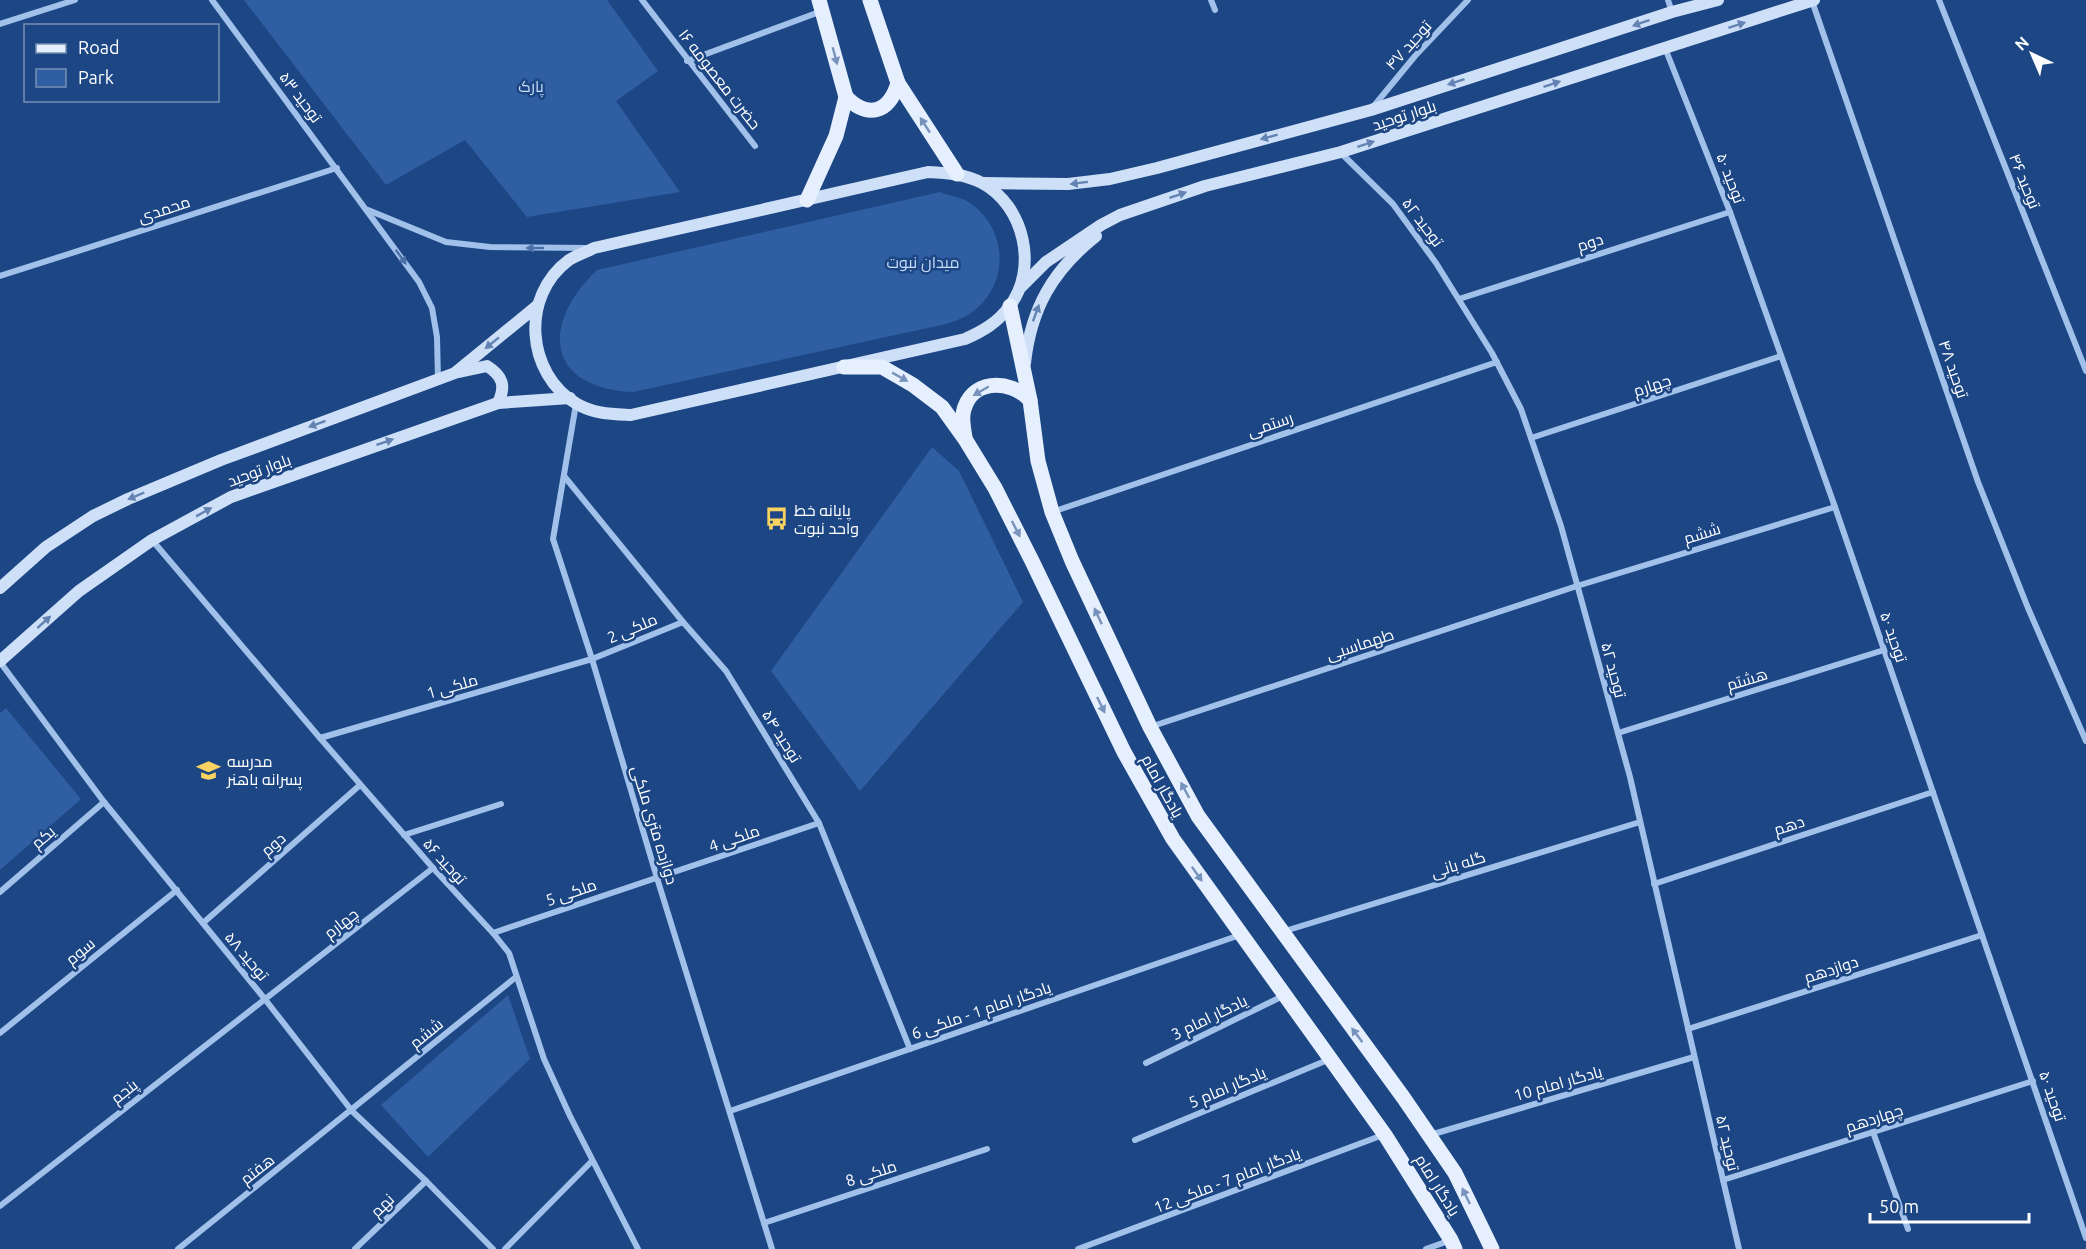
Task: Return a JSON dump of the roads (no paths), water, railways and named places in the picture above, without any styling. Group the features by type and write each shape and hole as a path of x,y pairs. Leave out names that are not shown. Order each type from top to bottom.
{"main road":[{"path":"870,0 898,83 957,174"},
{"name":"بلوار توحید","path":"983,183 1068,184 1110,179 1371,110 1670,6 1718,0"},
{"name":"بلوار توحید","path":"1021,287 1046,262 1120,215 1205,186 1341,152 1813,0"},
{"path":"807,200 836,136 846,97 821,5"},
{"path":"846,97 856,107 870,110 884,107 894,97 898,83"},
{"path":"928,172 957,174 983,183 1005,201 1019,225 1025,253 1021,287 1010,306 990,327 965,339 631,415 603,413 573,401 555,386 540,362 534,334 537,306 549,280 569,260 594,248 928,172"},
{"path":"1024,370 1033,319 1049,286 1086,244 1102,231 1146,206"},
{"name":"بلوار توحید","path":"0,588 46,547 93,516 128,499 220,460 455,373 537,306"},
{"name":"یادگار امام","path":"1010,306 1030,400 1038,461 1052,513 1072,561 1150,727 1198,816 1284,932 1455,1173 1492,1249"},
{"path":"455,373 487,366 495,371 502,381 503,393 498,403"},
{"name":"یادگار امام","path":"844,367 882,367 913,385 942,407 965,439 995,488 1094,693 1152,806 1240,935 1385,1135 1453,1245"},
{"path":"965,439 962,417 965,406 980,390 992,385 1004,384 1023,393 1030,400"},
{"name":"بلوار توحید","path":"0,662 79,591 152,540 231,496 498,403 573,401"}],"street":[{"path":"0,24 75,0"},
{"name":"توحید ۵۳","path":"212,0 419,282 432,308 437,337 438,380"},
{"name":"حضرت معصومه ۱۶","path":"642,0 755,146"},
{"path":"1211,0 1215,10"},
{"name":"توحید ۴۷","path":"1371,110 1415,56 1468,0"},
{"name":"توحید ۴۸","path":"1813,0 1978,482 2028,608 2086,741"},
{"name":"توحید ۴۶","path":"1939,0 2086,371"},
{"path":"687,61 821,5"},
{"name":"توحید ۵۰","path":"1665,48 1730,212 1835,507 2086,1238"},
{"name":"توحید ۵۲","path":"1341,152 1393,204 1436,263 1497,362 1521,409 1561,526 1618,733 1739,1249"},
{"name":"محمدی","path":"0,276 337,168"},
{"path":"367,210 446,242 490,248 594,248"},
{"name":"دوم","path":"1459,299 1730,212"},
{"name":"چهارم","path":"1531,438 1781,356"},
{"name":"رستمی","path":"1052,513 1497,362"},
{"name":"دوازده متری ملکی","path":"573,401 564,476 553,539 592,659 772,1249"},
{"name":"توحید ۵۴","path":"564,476 726,671 819,823 910,1049"},
{"name":"ششم","path":"1577,586 1835,507"},
{"name":"توحید ۵۶","path":"152,540 320,738 433,868 494,933 509,953 544,1059 592,1161 638,1249"},
{"name":"طهماسبی","path":"1150,727 1577,586"},
{"name":"ملکی 2","path":"592,659 683,622"},
{"name":"هشتم","path":"1618,733 1884,650"},
{"name":"ملکی 1","path":"320,738 592,659"},
{"name":"توحید ۵۸","path":"0,662 104,802 264,998 352,1111 493,1249"},
{"name":"دوم","path":"202,923 360,784"},
{"name":"دهم","path":"1654,884 1933,792"},
{"name":"یکم","path":"0,892 104,802"},
{"path":"404,835 501,804"},
{"name":"گله بانی","path":"1284,932 1640,822"},
{"name":"ملکی 4","path":"657,878 819,823"},
{"name":"چهارم","path":"264,998 433,868"},
{"name":"ملکی 5","path":"494,933 657,878"},
{"name":"سوم","path":"0,1033 177,890"},
{"name":"یادگار امام 1 - ملکی 6","path":"730,1111 1240,935"},
{"name":"دوازدهم","path":"1688,1029 1982,935"},
{"name":"ششم","path":"352,1111 516,977"},
{"name":"یادگار امام 3","path":"1146,1063 1284,995"},
{"name":"پنجم","path":"0,1206 264,998"},
{"name":"یادگار امام 10","path":"1430,1135 1694,1057"},
{"name":"یادگار امام 5","path":"1135,1140 1330,1059"},
{"name":"چهاردهم","path":"1723,1180 2033,1081"},
{"name":"هفتم","path":"178,1249 352,1111"},
{"path":"1873,1132 1908,1229"},
{"name":"یادگار امام 7 - ملکی 12","path":"1078,1249 1385,1135"},
{"name":"ملکی 8","path":"764,1222 987,1149"},
{"path":"505,1249 592,1161"},
{"name":"نهم","path":"355,1249 426,1181"},
{"path":"1426,1249 1453,1245"}],"place":[{"name":"پایانه خط واحد نبوت","path":"776,519"},
{"name":"مدرسه پسرانه باهنر","path":"209,770"}],"park label":[{"name":"پارک","path":"531,86"},
{"name":"میدان نبوت","path":"923,262"}]}
